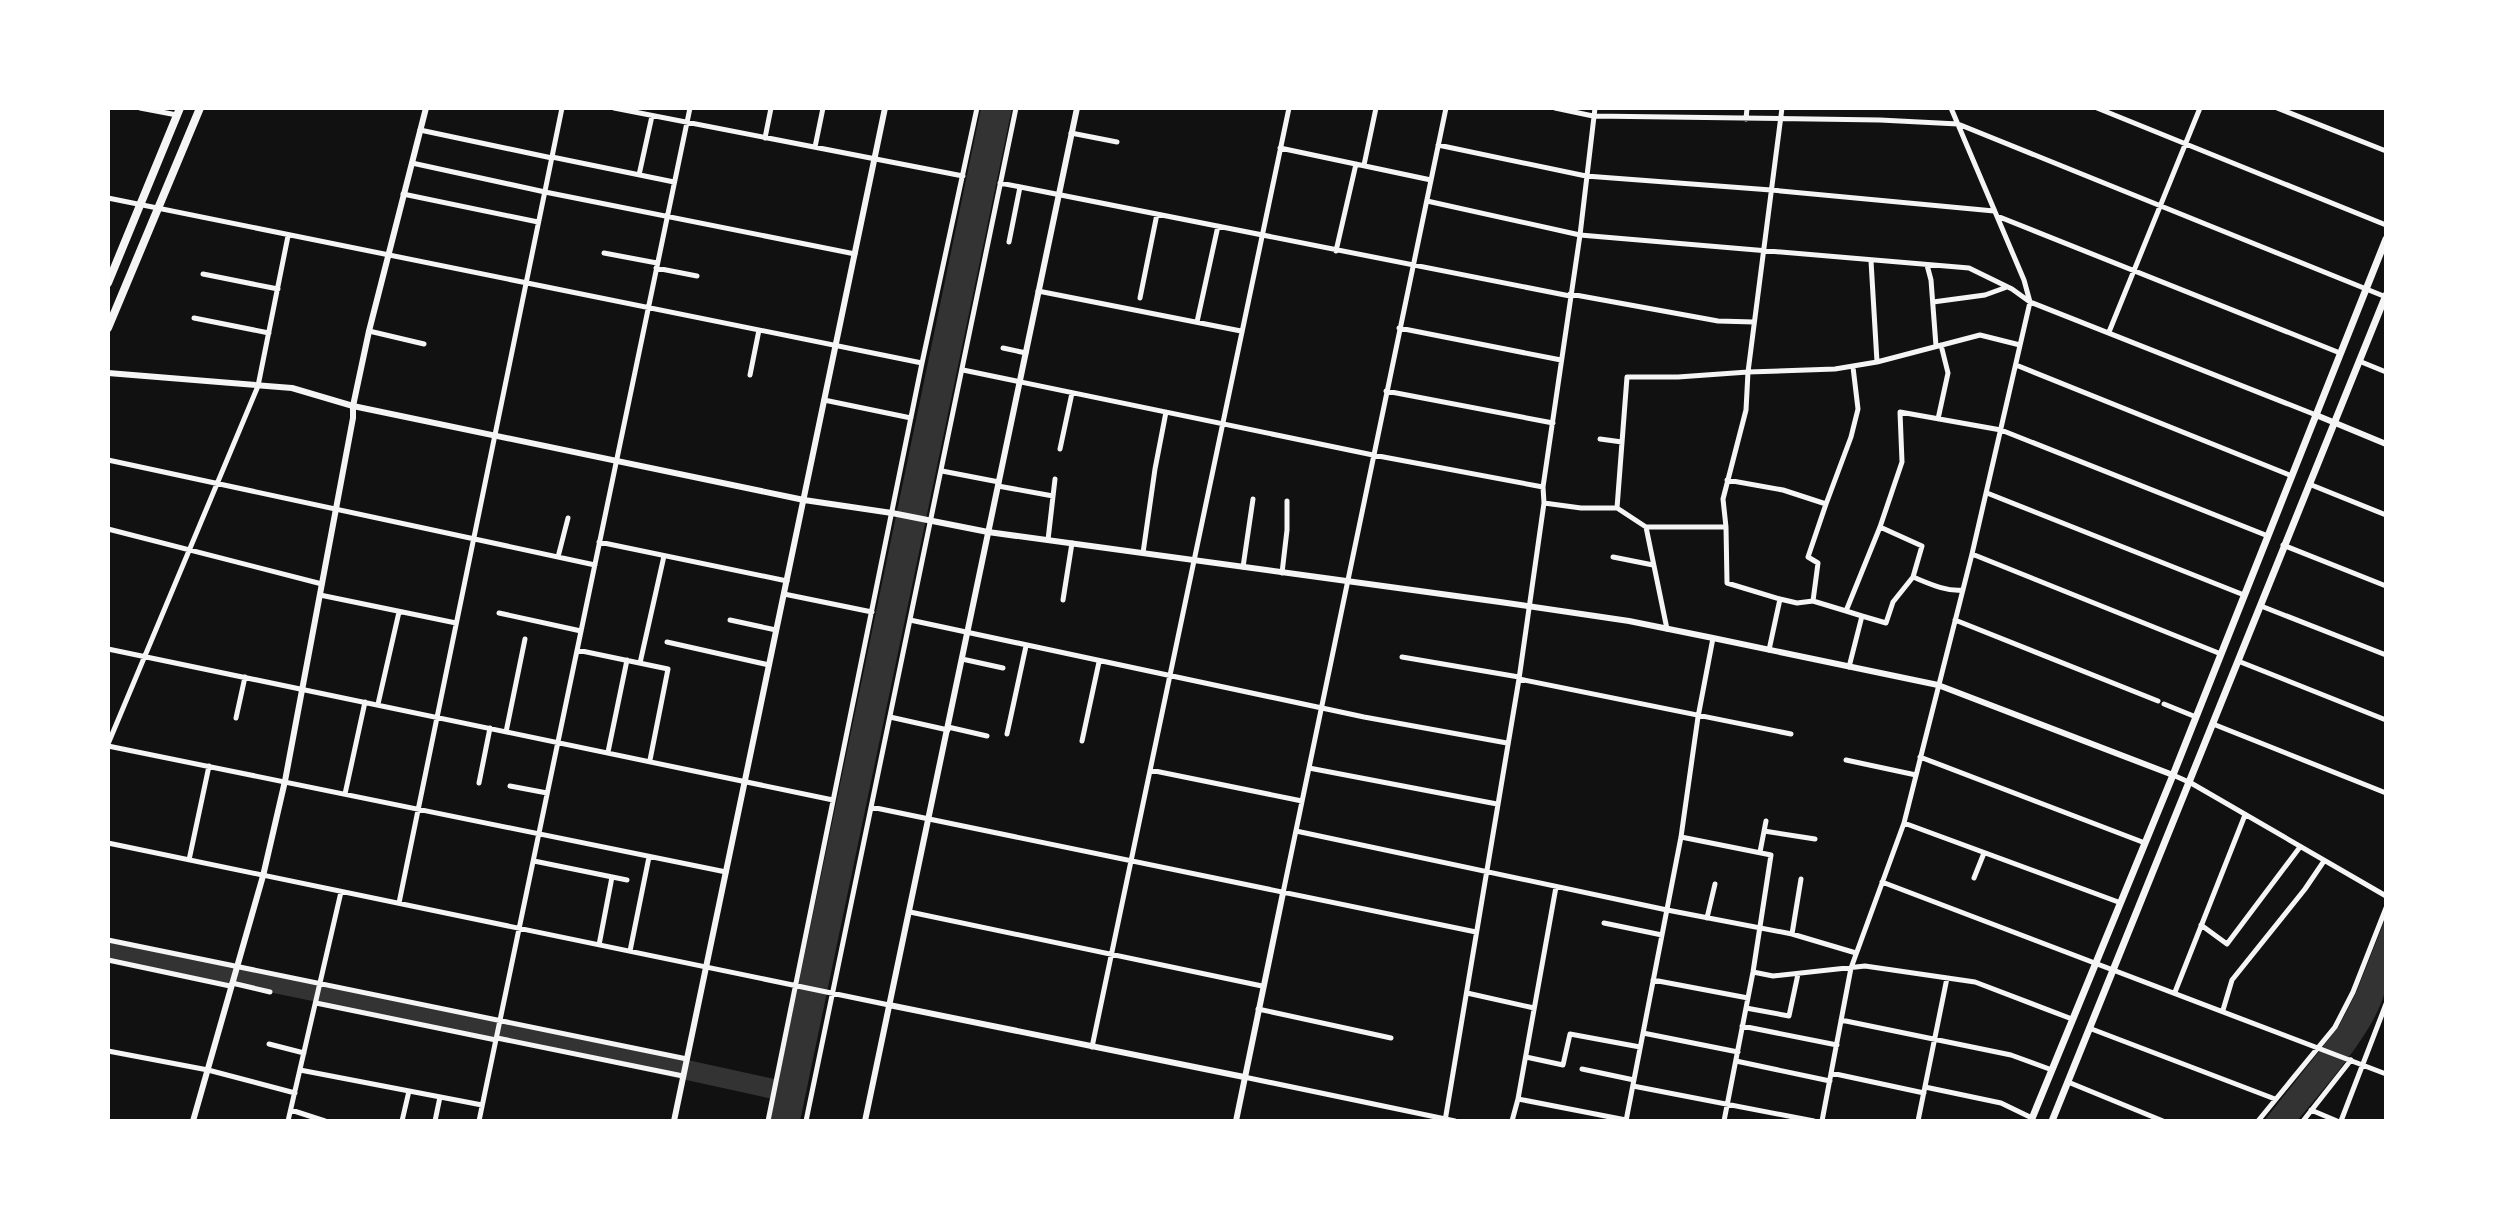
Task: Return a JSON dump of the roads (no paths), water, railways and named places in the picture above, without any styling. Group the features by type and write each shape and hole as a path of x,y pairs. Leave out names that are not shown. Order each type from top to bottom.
{"highway":[{"path":"108,328 200,108"},
{"path":"108,283 179,112"}],"main road":[{"path":"2032,1120 2386,239"},
{"path":"2052,1121 2386,296"}],"street":[{"path":"140,108 179,112"},
{"path":"193,1121 263,876 285,781 353,406 387,255 426,108"},
{"path":"399,903 562,108"},
{"path":"614,108 963,176"},
{"path":"479,1121 690,108"},
{"path":"765,138 771,108"},
{"path":"815,147 823,108"},
{"path":"674,1121 885,108"},
{"path":"768,1121 977,108"},
{"path":"806,1121 1016,108"},
{"path":"865,1121 1077,108"},
{"path":"1092,1047 1289,108"},
{"path":"1364,165 1376,108"},
{"path":"1236,1121 1446,108"},
{"path":"1555,108 1593,116 1958,124 2386,296"},
{"path":"1445,1120 1519,678 1595,108"},
{"path":"1746,119 1747,108"},
{"path":"1782,108 1748,372 1746,410 1723,499 1727,583 1797,603 1813,601 1886,623 1893,602 1913,577 1922,546 1880,527"},
{"path":"1822,1121 1851,968 1904,823 1987,493 2030,302 2024,280 1951,108"},
{"path":"2097,108 2386,225"},
{"path":"2109,332 2200,108"},
{"path":"2277,108 2386,151"},
{"path":"639,175 652,116"},
{"path":"420,130 674,182"},
{"path":"1071,133 1117,142"},
{"path":"1438,145 1586,176 1771,190 1995,213 2341,353"},
{"path":"1280,148 1431,180"},
{"path":"412,163 855,254"},
{"path":"1336,251 1356,164"},
{"path":"1000,183 1412,266 1718,321 1754,322"},
{"path":"1009,242 1020,187"},
{"path":"403,194 538,222"},
{"path":"108,198 922,363"},
{"path":"1427,201 1580,235 1969,268 2030,302 2386,444"},
{"path":"1140,298 1157,214"},
{"path":"1197,322 1218,226"},
{"path":"288,236 258,386 108,745 726,872"},
{"path":"604,253 697,276"},
{"path":"1871,261 1877,362"},
{"path":"1927,265 1939,346 1948,373 1938,419"},
{"path":"203,274 278,289"},
{"path":"1933,302 1985,295 2008,287"},
{"path":"1038,291 1242,331"},
{"path":"194,318 269,333"},
{"path":"1399,328 1561,360"},
{"path":"750,375 759,330"},
{"path":"369,331 424,344"},
{"path":"1617,508 1627,377 1853,367 1980,335 2020,345"},
{"path":"1003,348 1026,353"},
{"path":"2359,361 2386,372"},
{"path":"2016,365 2292,476"},
{"path":"1813,601 1818,563 1808,557 1858,409 1853,367"},
{"path":"963,370 1543,487"},
{"path":"108,373 292,388 353,406 804,500 988,532 1629,621 1938,685 2191,783 2386,896"},
{"path":"1386,391 1553,423"},
{"path":"1060,449 1072,393"},
{"path":"824,400 911,418"},
{"path":"1143,553 1167,412"},
{"path":"1846,611 1902,462 1900,412 2001,430 2268,536"},
{"path":"1600,439 1622,442"},
{"path":"108,460 595,565"},
{"path":"942,471 1053,496"},
{"path":"1048,540 1055,479"},
{"path":"1727,480 1783,490 1826,504"},
{"path":"2308,484 2386,515"},
{"path":"1987,493 2244,595"},
{"path":"1243,567 1253,499"},
{"path":"1282,573 1287,501"},
{"path":"1544,503 1581,508 1617,508 1646,527 1726,527"},
{"path":"558,557 568,518"},
{"path":"1646,527 1667,629"},
{"path":"108,529 322,584"},
{"path":"599,542 787,581"},
{"path":"1063,600 1072,543"},
{"path":"2283,545 2386,586"},
{"path":"1972,554 2221,654"},
{"path":"640,663 664,556"},
{"path":"1613,557 1653,565"},
{"path":"1913,577 1956,591 1963,590"},
{"path":"784,594 872,612"},
{"path":"320,595 456,623"},
{"path":"1769,650 1780,599"},
{"path":"2260,605 2386,655"},
{"path":"378,705 399,612"},
{"path":"499,613 581,631"},
{"path":"1849,667 1862,616"},
{"path":"730,620 776,630"},
{"path":"910,620 1322,708 1507,743"},
{"path":"1955,620 2196,717"},
{"path":"1518,1099 1626,1120 1681,837 1713,638"},
{"path":"506,732 525,639"},
{"path":"667,642 769,665"},
{"path":"1007,734 1026,646"},
{"path":"108,649 833,800"},
{"path":"577,650 668,669 650,760"},
{"path":"1402,657 1791,734"},
{"path":"962,659 1003,668"},
{"path":"608,752 627,660"},
{"path":"2238,661 2386,720"},
{"path":"1082,741 1099,662"},
{"path":"236,718 245,677"},
{"path":"345,794 365,702"},
{"path":"890,717 987,736"},
{"path":"2213,724 2386,793"},
{"path":"479,783 490,728"},
{"path":"1920,757 2145,843"},
{"path":"1846,760 1916,775"},
{"path":"189,860 209,766"},
{"path":"1309,768 1497,804"},
{"path":"1150,770 1302,801"},
{"path":"510,786 547,793"},
{"path":"871,807 1476,932"},
{"path":"2174,992 2245,815"},
{"path":"1760,852 1766,821"},
{"path":"1904,823 2121,903"},
{"path":"1296,831 1792,934 1856,953"},
{"path":"1764,831 1815,839"},
{"path":"1681,837 1771,855 1753,972 1724,1121"},
{"path":"108,843 1455,1121"},
{"path":"2201,925 2227,944 2300,847"},
{"path":"1974,878 1984,853"},
{"path":"630,951 649,857"},
{"path":"533,861 627,880"},
{"path":"2223,1010 2232,980 2324,861"},
{"path":"599,945 612,877"},
{"path":"1792,934 1801,879"},
{"path":"1882,882 2386,1074"},
{"path":"1707,918 1715,884"},
{"path":"1512,1121 1556,887"},
{"path":"288,1121 341,892"},
{"path":"2258,1121 2320,1048 2343,1013 2386,908"},
{"path":"910,912 1262,986"},
{"path":"1604,923 1662,935"},
{"path":"108,940 686,1061"},
{"path":"108,960 270,992"},
{"path":"1753,972 1773,976 1865,966 1975,982 2072,1019"},
{"path":"1746,1008 1789,1016 1798,974"},
{"path":"1918,1121 1947,978"},
{"path":"1653,980 1748,998"},
{"path":"1467,993 1534,1008"},
{"path":"316,1002 684,1075"},
{"path":"2311,1110 2339,1121 2386,1006"},
{"path":"1257,1009 1391,1038"},
{"path":"1841,1020 2011,1055 2052,1070"},
{"path":"1742,1026 1837,1045"},
{"path":"2089,1028 2275,1099"},
{"path":"1643,1033 1738,1052"},
{"path":"1526,1057 1563,1065 1570,1034 1640,1047"},
{"path":"269,1044 304,1053"},
{"path":"108,1051 208,1070 295,1093"},
{"path":"2303,1121 2350,1059"},
{"path":"1736,1061 1830,1081"},
{"path":"1582,1069 1814,1121"},
{"path":"300,1070 482,1105"},
{"path":"1831,1073 2001,1103 2032,1120"},
{"path":"2068,1082 2163,1121"},
{"path":"402,1121 409,1091"},
{"path":"435,1121 440,1097"},
{"path":"291,1110 325,1121"},
{"path":"1578,1121 1580,1111"},
{"path":"1772,1121 1774,1113"}],"waterway":[{"path":"108,949 792,1093"}]}
